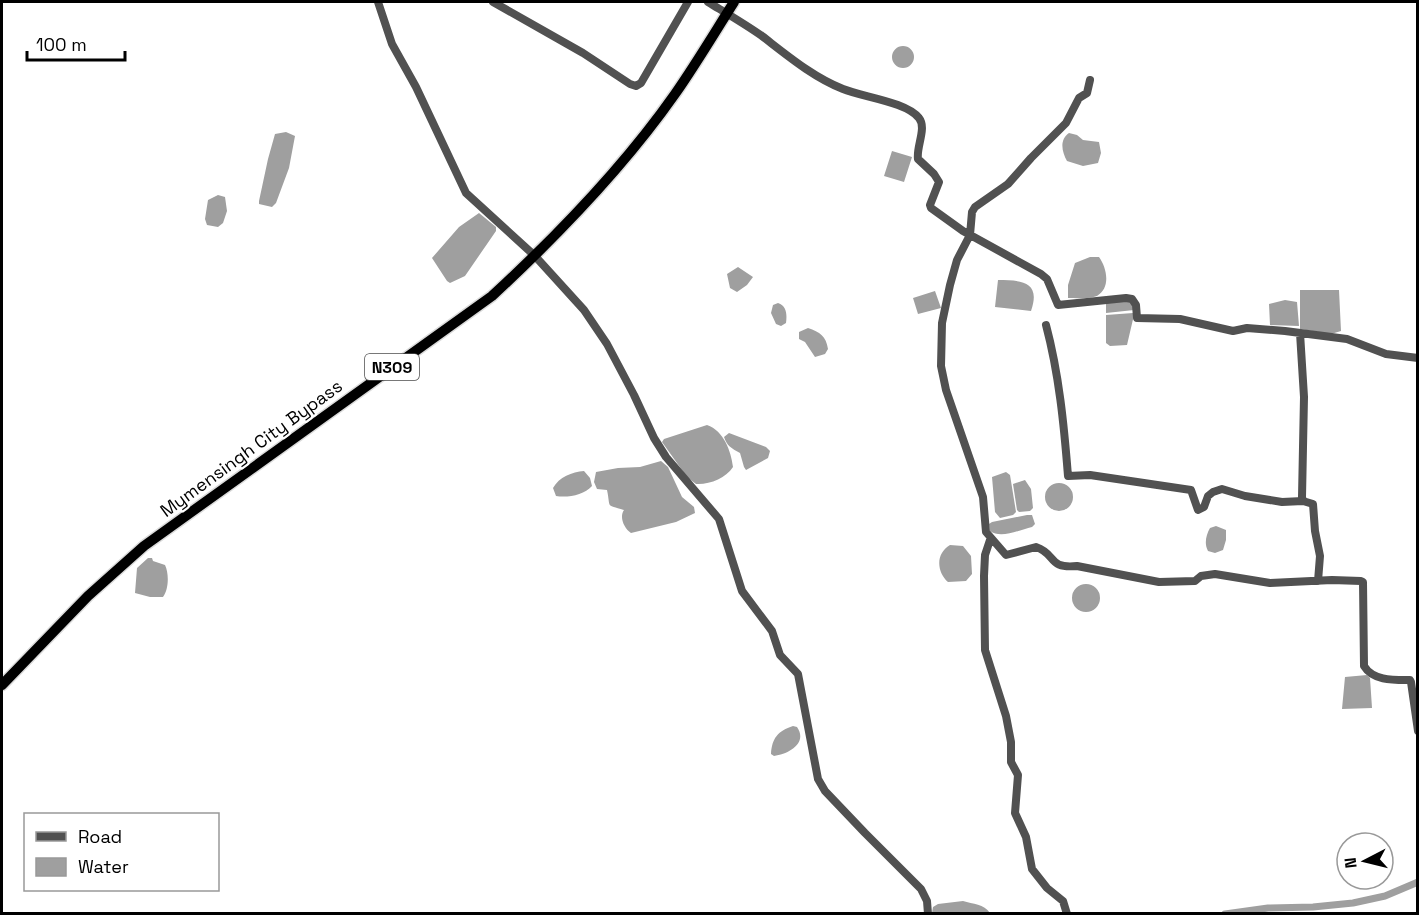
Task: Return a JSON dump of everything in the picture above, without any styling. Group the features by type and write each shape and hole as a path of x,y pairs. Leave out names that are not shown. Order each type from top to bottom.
{"highway":[{"name":"Mymensingh City Bypass","path":"2,685 88,596 144,546 492,296 535,256 638,141 675,94 734,2"}],"street":[{"path":"378,2 392,44 416,87 466,193 535,256 584,310 607,344 654,438 666,457 719,519 742,591 772,631 780,654 798,674 818,779 825,791 921,888 927,902 927,914"},
{"path":"497,2 636,86 641,83 688,2"},
{"path":"708,2 825,80 862,96 905,108 918,117 922,123 918,159 939,182 931,208 970,235 1041,274 1047,279 1058,305 1126,298 1132,299 1136,305 1137,318 1180,319 1233,330 1247,328 1347,339 1386,354 1418,358"},
{"path":"1090,80 1087,93 1079,99 1066,123 1008,184 975,207 972,212 970,235 957,260 950,285 942,323 940,360 944,382 983,497 984,525 990,540 1006,555 1036,547 1047,553 1055,564 1064,567 1077,566 1159,582 1195,581 1201,576 1215,574 1270,583 1361,580 1363,582 1365,670 1378,678 1412,682 1418,731"},
{"path":"1046,325 1064,426 1068,476 1090,475 1191,490 1198,510 1204,507 1208,496 1222,489 1245,496 1282,502 1303,501 1313,504 1320,556 1318,581"},
{"path":"1300,333 1304,397 1303,501"},
{"path":"990,540 985,555 984,576 985,650 1006,716 1011,742 1011,762 1018,775 1014,813 1026,837 1032,869 1047,888 1062,901 1067,914"}],"water":[{"path":"903,46 911,49 914,57 911,65 903,68 895,65 892,57 895,49"},
{"path":"286,132 295,136 289,168 276,203 272,207 259,204 275,134"},
{"path":"1069,133 1083,140 1099,142 1101,153 1098,163 1083,166 1067,161 1062,146"},
{"path":"892,151 912,157 904,182 884,176"},
{"path":"218,195 225,197 227,211 223,223 218,227 207,225 205,219 208,200"},
{"path":"479,213 496,227 496,231 465,276 450,283 432,258 459,227"},
{"path":"1090,257 1099,257 1102,262 1106,272 1104,288 1094,297 1068,298 1068,285 1075,263"},
{"path":"738,267 753,277 737,292 730,288 727,274"},
{"path":"998,280 1022,282 1032,288 1034,294 1031,311 995,307"},
{"path":"1300,290 1339,290 1341,331 1331,334 1300,329"},
{"path":"935,291 941,308 918,314 913,298"},
{"path":"1126,300 1131,302 1134,310 1106,313 1106,303"},
{"path":"1285,300 1297,302 1299,326 1270,325 1269,304"},
{"path":"778,303 783,306 786,314 786,323 781,326 776,324 771,313 773,305"},
{"path":"1133,313 1127,345 1110,346 1106,343 1106,315"},
{"path":"808,328 824,338 828,349 825,354 815,357 805,342 799,339 799,332"},
{"path":"707,425 718,432 726,442 733,467 717,480 696,484 687,477 662,442 664,439"},
{"path":"729,433 766,447 770,451 768,458 746,470 740,453 725,440 724,437"},
{"path":"661,461 668,467 682,497 694,507 695,513 676,522 631,533 623,522 624,510 610,505 607,490 597,489 594,482 596,472 640,467"},
{"path":"584,471 590,478 592,486 589,489 576,495 556,496 553,488 562,478"},
{"path":"1006,472 1010,475 1016,512 1000,518 995,512 992,477"},
{"path":"1025,480 1031,489 1033,508 1030,511 1019,512 1013,484"},
{"path":"1059,483 1069,487 1073,497 1069,507 1059,511 1049,507 1045,497 1049,487"},
{"path":"1032,515 1035,524 1032,527 1005,534 990,531 989,524 992,522"},
{"path":"1216,526 1226,530 1226,540 1223,550 1215,553 1208,551 1206,542 1210,528"},
{"path":"950,545 963,546 971,556 972,574 966,581 948,582 944,578 939,563 942,553"},
{"path":"148,558 165,565 168,577 163,597 150,597 135,593 137,568"},
{"path":"1086,584 1096,588 1100,598 1096,608 1086,612 1076,608 1072,598 1076,588"},
{"path":"1367,675 1370,678 1372,708 1342,709 1345,677"},
{"path":"793,726 797,727 800,733 799,743 785,753 774,756 771,754 777,736 783,730"},
{"path":"963,901 981,906 990,913 932,913 933,907 938,904"}],"waterway":[{"path":"1225,914 1268,908 1353,903 1385,896 1418,882"}]}
